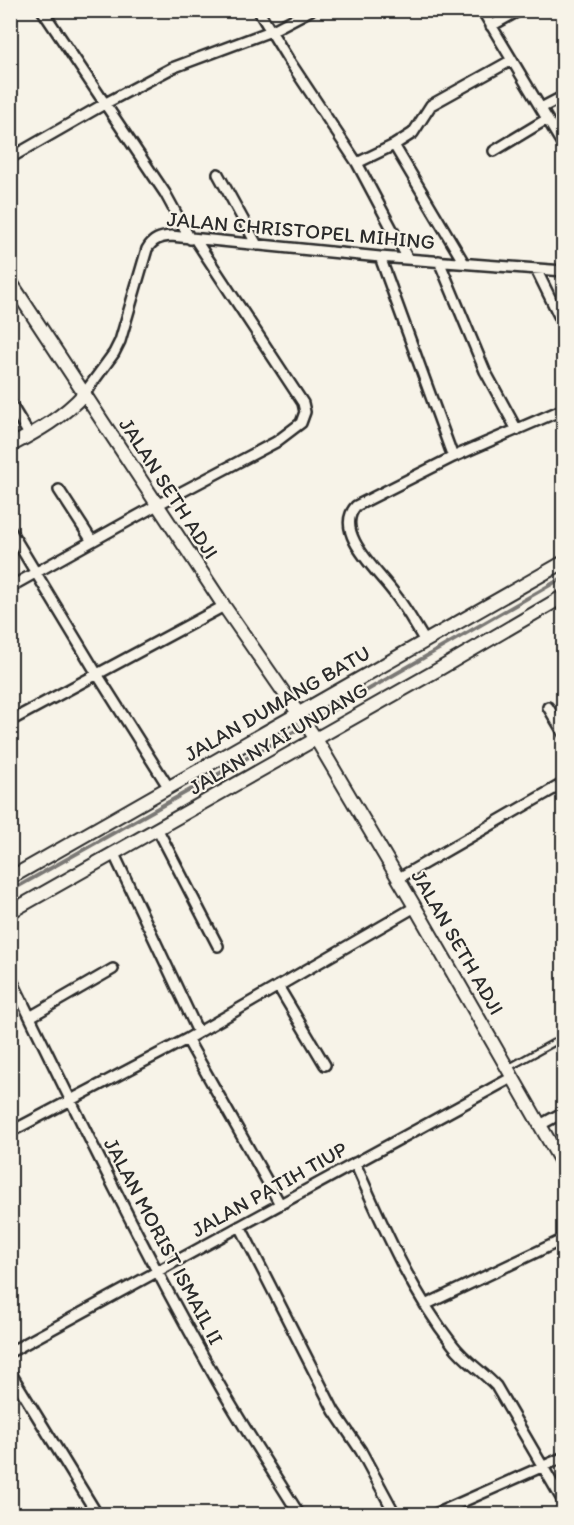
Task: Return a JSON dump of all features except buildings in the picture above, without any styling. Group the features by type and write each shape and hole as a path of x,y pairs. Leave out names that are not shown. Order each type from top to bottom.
{"street":[{"path":"10,587 276,442 297,427 305,412 303,403 192,239 106,103 42,10"},
{"path":"258,10 288,60 357,163 408,259"},
{"path":"10,158 172,68 271,31 311,10"},
{"path":"482,10 564,147"},
{"path":"491,26 520,10"},
{"path":"357,163 394,145 416,129 431,105 512,60"},
{"path":"541,108 564,96"},
{"path":"494,151 547,119"},
{"path":"394,145 464,263"},
{"path":"218,174 257,246"},
{"name":"JALAN CHRISTOPEL MIHING","path":"11,445 56,420 84,394 114,353 120,341 150,244 162,237 564,271"},
{"path":"381,257 453,457"},
{"path":"440,261 485,371 517,430"},
{"path":"536,269 564,326"},
{"name":"JALAN SETH ADJI","path":"10,282 224,606 315,737 416,907 564,1167"},
{"path":"10,403 30,436"},
{"path":"425,641 394,593 363,556 355,542 349,521 352,510 453,457 564,409"},
{"path":"59,490 92,542"},
{"path":"10,530 169,788"},
{"name":"JALAN DUMANG BATU","path":"10,878 301,715 564,562"},
{"name":"JALAN NYAI UNDANG","path":"10,912 158,830 315,737 564,596"},
{"path":"10,721 224,606"},
{"path":"548,706 564,734"},
{"path":"399,878 564,783"},
{"path":"158,830 218,946"},
{"path":"114,854 198,1032"},
{"path":"10,1132 187,1039 416,907"},
{"path":"30,1017 113,969"},
{"name":"JALAN MORIST ISMAIL II","path":"10,976 157,1271 221,1388 299,1515"},
{"path":"278,986 325,1065"},
{"path":"187,1039 280,1204"},
{"name":"JALAN PATIH TIUP","path":"10,1352 355,1163 511,1072"},
{"path":"540,1125 564,1112"},
{"path":"355,1163 393,1250 425,1305 453,1345 468,1362 496,1386 564,1503"},
{"path":"240,1226 334,1411 361,1451 395,1515"},
{"path":"425,1305 564,1239"},
{"path":"10,1372 97,1514"},
{"path":"435,1515 564,1457"}],"lane":[{"path":"511,1072 564,1037"}],"waterway":[{"path":"10,891 564,577"}]}
